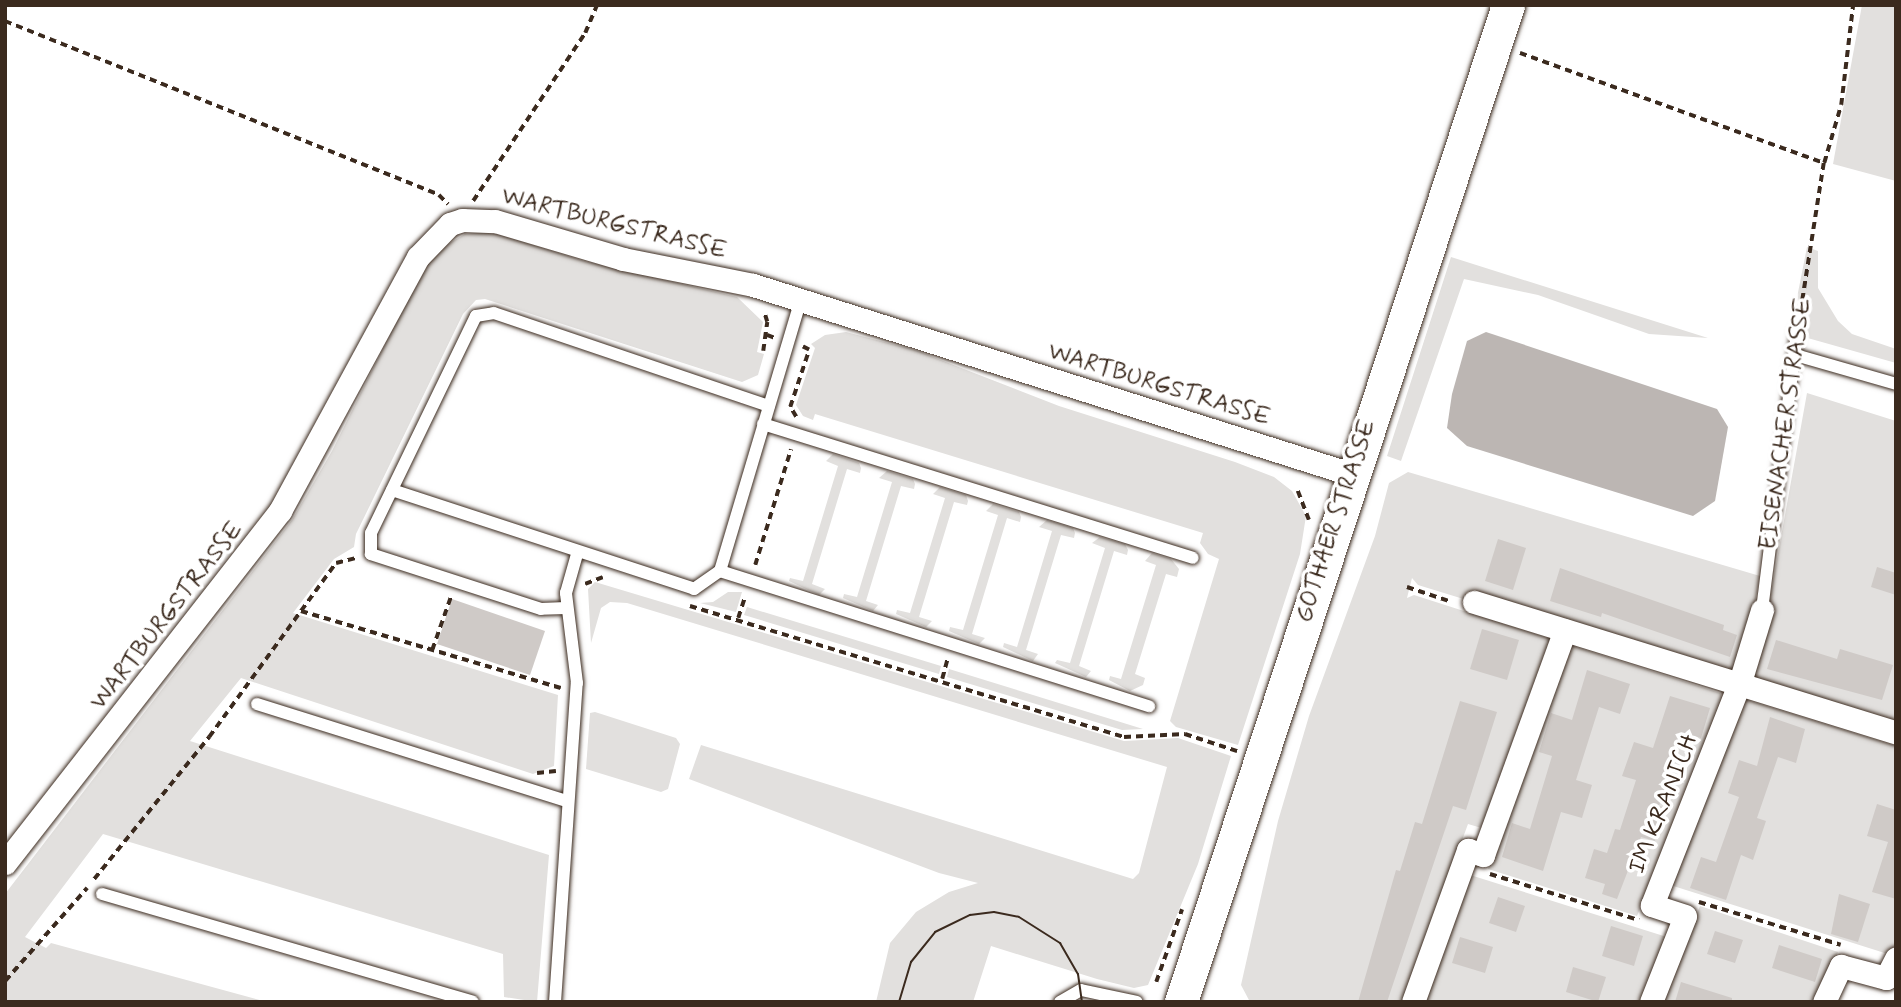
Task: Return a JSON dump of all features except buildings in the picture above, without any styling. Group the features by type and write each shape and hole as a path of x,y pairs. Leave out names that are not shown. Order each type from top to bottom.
{"main road":[{"path":"1496,43 1508,5"},
{"name":"GOTHAER STRASSE","path":"1181,1002 1351,474 1496,43"}],"street":[{"name":"WARTBURGSTRASSE","path":"5,863 280,511 418,257 439,232 462,220 495,221 623,258 753,285 1351,474"},
{"path":"1474,602 1740,682 1896,733"},
{"name":"EISENACHER STRASSE","path":"1740,682 1762,610"},
{"path":"1413,1002 1468,850 1483,855 1565,630"},
{"name":"IM KRANICH","path":"1685,916 1652,905 1740,682"},
{"path":"1651,1002 1685,916"},
{"path":"1824,1002 1841,966 1886,978 1896,958"}],"lane":[{"path":"392,490 577,554 694,589 720,571 801,300"},
{"path":"566,608 541,609 371,554 371,533 470,322 485,313 769,406"},
{"name":"EISENACHER STRASSE","path":"1762,610 1797,331"},
{"path":"1795,355 1896,384"},
{"path":"763,424 1193,558"},
{"path":"555,1002 577,683 566,608 577,554"},
{"path":"720,571 1149,706"},
{"path":"257,704 567,801"},
{"path":"102,894 473,1002"},
{"path":"1060,1002 1081,990 1137,1002"}],"path":[{"path":"5,21 439,195 462,220 585,33 597,5"},
{"name":"EISENACHER STRASSE","path":"1797,331 1824,163 1841,106 1853,5"},
{"path":"1496,43 1563,72 1824,163"},
{"path":"757,305 767,322 763,351"},
{"path":"738,618 800,420"},
{"path":"5,981 209,737 336,563 371,554"},
{"path":"582,591 590,579 610,578"},
{"path":"432,650 456,580"},
{"path":"1407,587 1466,606 1474,602"},
{"path":"689,605 1125,737 1185,734 1241,752"},
{"path":"301,611 562,688 562,701"},
{"path":"941,680 952,644"},
{"path":"533,790 537,773 554,772 559,763"},
{"path":"1483,855 1486,873 1637,921 1652,905"},
{"path":"1685,916 1700,900 1714,904 1844,946 1841,966"}],"shaded area":[{"path":"1862,5 1896,5 1896,181 1833,164"},
{"path":"491,232 584,261 737,297 763,322 757,352 764,354 758,375 742,382 485,299 476,300 463,314 356,534 354,547 334,559 293,613 558,695 554,766 533,774 241,678 190,741 549,855 537,1002 504,997 503,954 103,834 25,937 46,948 51,943 267,1002 5,1002 5,894 292,520 332,451 423,268 440,249 465,234"},
{"path":"1807,247 1818,251 1818,288 1838,321 1852,334 1896,349 1896,363 1790,333"},
{"path":"1451,257 1708,338 1649,334 1538,295 1464,279 1401,461 1387,456"},
{"path":"846,332 915,350 1059,406 1235,462 1274,477 1292,491 1306,516 1300,554 1238,745 1176,727 1170,721 1219,559 1208,554 1200,543 1203,533 815,414 813,420 803,416 796,405 815,348 811,344 825,335"},
{"path":"1486,332 1717,409 1728,427 1715,501 1693,516 1467,446 1447,428 1452,394 1467,341"},
{"path":"1807,393 1896,421 1896,723 1753,679 1751,673 1765,626"},
{"path":"833,454 859,463 861,468 860,473 847,469 812,584 825,589 819,595 789,581 790,578 803,581 838,466 826,461"},
{"path":"887,471 913,479 915,484 914,489 901,486 866,601 878,605 873,611 843,598 844,594 857,597 892,482 879,478"},
{"path":"1408,472 1760,576 1753,612 1733,673 1470,601 1418,585 1412,578 1407,598 1414,595 1554,640 1485,829 1468,824 1403,1002 1250,1002 1241,985 1278,821 1309,716 1375,536 1389,483"},
{"path":"940,487 966,495 968,501 967,505 954,502 919,617 932,621 926,627 896,614 897,610 910,613 945,498 933,494"},
{"path":"993,504 1019,512 1021,517 1020,522 1007,518 972,634 985,638 979,644 949,631 950,627 963,630 998,515 986,511"},
{"path":"1047,520 1073,528 1075,533 1074,538 1061,535 1026,650 1038,654 1033,661 1003,647 1004,643 1017,647 1052,531 1039,527"},
{"path":"1100,537 1125,544 1128,550 1127,555 1114,551 1079,666 1091,671 1086,677 1055,663 1057,660 1070,663 1105,548 1092,543"},
{"path":"1152,553 1171,559 1179,569 1177,577 1166,574 1135,674 1145,678 1143,685 1130,691 1109,680 1110,676 1121,679 1156,565 1145,561"},
{"path":"595,582 1124,741 1178,738 1231,756 1198,864 1148,985 1134,988 1097,979 991,946 973,1002 876,1002 890,943 916,912 949,892 978,883 939,873 689,779 701,745 1133,879 1139,873 1167,767 627,603 610,602 601,608 591,643 588,589"},
{"path":"728,592 742,592 736,612 700,603 713,602"},
{"path":"747,607 941,666 939,674 744,615"},
{"path":"1573,646 1720,693 1724,701 1637,916 1488,869 1566,654"},
{"path":"949,669 1143,729 1122,730 947,677"},
{"path":"1747,700 1896,746 1896,945 1891,955 1667,884 1739,706"},
{"path":"595,712 676,738 680,744 668,789 661,792 586,769 590,713"},
{"path":"1467,874 1670,938 1643,1002 1421,1002"},
{"path":"1700,906 1838,952 1815,1002 1661,1002"}],"tram line":[{"path":"899,1002 911,962 935,932 970,915 994,912 1019,917 1060,943 1078,974 1082,1002"}]}
